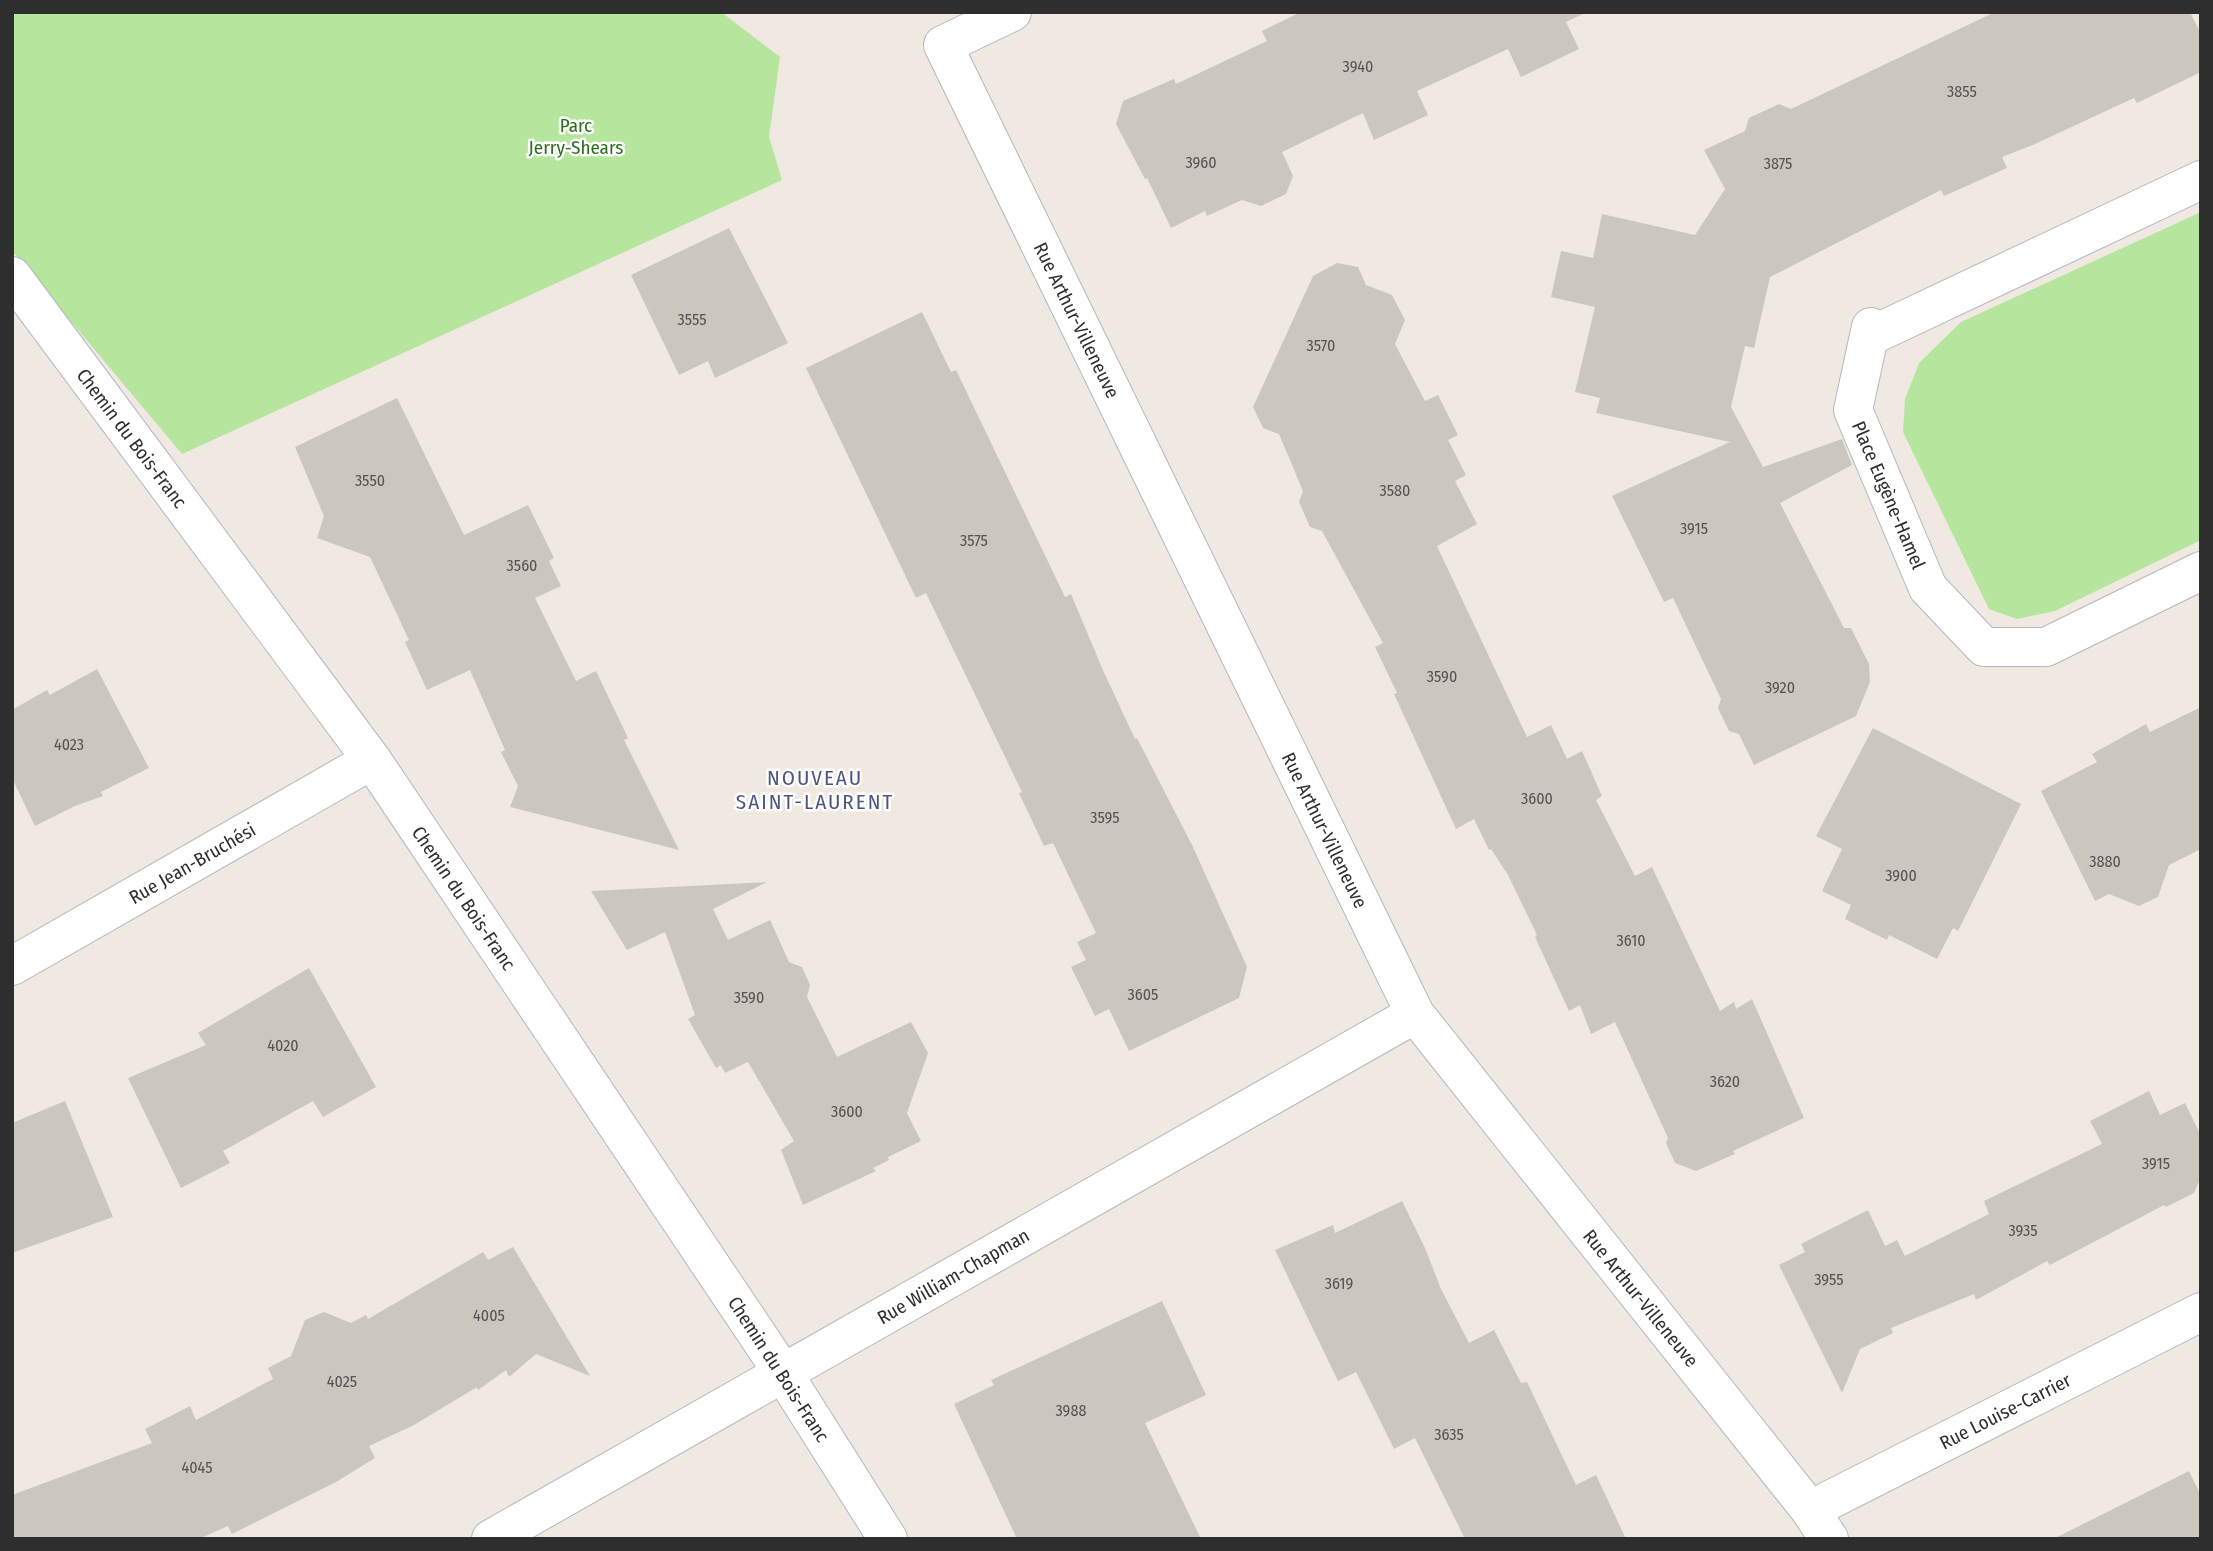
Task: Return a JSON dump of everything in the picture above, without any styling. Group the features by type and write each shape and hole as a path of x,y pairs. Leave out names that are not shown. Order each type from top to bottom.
{"street":[{"name":"Rue Arthur-Villeneuve","path":"1012,12 943,45 1415,1014 1819,1525"},
{"name":"Place Eugène-Hamel","path":"2201,180 1879,331 1871,327 1853,410 1928,588 1984,647 2046,647 2201,571"},
{"name":"Chemin du Bois-Franc","path":"12,276 372,760 783,1373 888,1539"},
{"name":"Rue Jean-Bruchési","path":"12,966 372,760"},
{"name":"Rue William-Chapman","path":"491,1539 1415,1014"},
{"name":"Rue Louise-Carrier","path":"1819,1525 2201,1312"}],"green space":[{"name":"Parc Jerry-Shears","path":"12,12 721,12 780,57 769,137 782,180 182,454 12,251"},
{"path":"2201,212 2201,540 2055,611 2017,619 1989,609 1903,432 1905,399 1919,363 1961,322"}],"building":[{"path":"1301,12 1587,12 1566,22 1579,49 1521,77 1508,49 1417,91 1428,115 1374,140 1363,113 1282,152 1293,176 1286,194 1261,206 1242,200 1207,216 1205,211 1171,228 1147,178 1145,179 1116,124 1123,101 1174,79 1176,84 1267,41 1262,31"},
{"path":"1995,12 2190,12 2201,34 2201,72 2137,103 2134,98 2002,157 2007,168 1944,196 1941,190 1770,277 1754,348 1745,346 1731,407 1763,467 1842,439 1852,465 1780,503 1844,628 1851,628 1869,664 1870,682 1856,716 1754,765 1739,734 1729,731 1718,708 1721,699 1673,598 1664,602 1612,496 1730,442 1596,413 1600,398 1575,392 1595,307 1551,297 1561,251 1593,258 1602,214 1695,235 1725,189 1704,150 1745,131 1749,118 1779,104 1791,109"},
{"path":"729,228 788,343 715,378 708,361 679,375 631,275"},
{"path":"1337,263 1358,267 1366,285 1392,295 1405,320 1395,344 1425,401 1438,395 1458,435 1448,440 1466,475 1455,481 1477,524 1437,546 1527,737 1551,725 1567,759 1582,751 1602,796 1596,800 1635,876 1652,867 1720,1011 1734,1002 1736,1009 1752,999 1804,1118 1696,1171 1675,1163 1666,1143 1668,1138 1615,1022 1591,1034 1580,1005 1569,1011 1508,875 1491,849 1489,850 1474,819 1456,829 1375,647 1383,643 1322,531 1310,527 1299,502 1303,491 1279,434 1263,428 1253,407 1313,276"},
{"path":"922,312 951,372 956,370 1065,597 1071,594 1135,739 1137,738 1193,847 1247,967 1239,998 1129,1051 1109,1009 1095,1016 1071,967 1086,960 1077,942 1096,933 1053,843 1044,846 1019,793 1022,792 926,593 916,598 806,368"},
{"path":"397,398 464,535 528,505 554,558 549,561 561,586 535,598 576,681 596,671 628,738 624,740 679,850 510,807 518,786 501,752 505,750 470,670 427,690 405,642 409,640 370,557 317,538 324,516 295,447"},
{"path":"97,669 149,768 101,792 103,796 75,806 35,826 12,778 12,710 47,690 50,695"},
{"path":"2201,707 2201,849 2169,865 2158,897 2139,906 2109,894 2095,901 2041,791 2097,762 2092,754 2146,724 2150,732"},
{"path":"1873,728 2021,804 1958,931 1953,928 1937,959 1889,935 1887,940 1845,919 1851,905 1822,891 1842,849 1816,836"},
{"path":"767,882 713,909 728,940 770,920 789,962 802,967 810,985 807,997 837,1057 911,1022 928,1053 907,1113 921,1141 888,1157 889,1160 873,1168 876,1171 803,1205 781,1150 794,1141 748,1062 725,1073 721,1065 716,1068 688,1019 695,1015 665,932 627,950 591,891"},
{"path":"309,968 376,1087 323,1117 313,1101 223,1151 230,1163 181,1188 128,1078 206,1045 198,1033"},
{"path":"2149,1091 2160,1115 2185,1103 2201,1136 2201,1177 2194,1193 2166,1207 2164,1205 2050,1265 2047,1261 1976,1300 1974,1294 1891,1328 1893,1333 1860,1349 1842,1393 1779,1265 1805,1252 1801,1244 1868,1210 1885,1246 1897,1240 1905,1256 1989,1214 1984,1201 2102,1144 2090,1121"},
{"path":"65,1101 113,1217 12,1253 12,1123"},
{"path":"1402,1201 1441,1289 1469,1343 1494,1330 1521,1383 1527,1382 1576,1485 1596,1475 1626,1539 1465,1539 1415,1438 1394,1449 1356,1372 1338,1381 1275,1250 1333,1225 1335,1233"},
{"path":"513,1247 590,1376 536,1354 509,1377 506,1370 478,1390 477,1387 414,1425 369,1446 375,1458 336,1482 232,1534 228,1526 199,1539 12,1539 12,1495 152,1443 145,1429 190,1406 196,1420 273,1379 268,1368 291,1356 305,1320 324,1312 351,1323 366,1315 368,1319 483,1252 488,1260"},
{"path":"1162,1301 1206,1395 1145,1423 1201,1539 1017,1539 954,1404 994,1385 991,1380"},
{"path":"2189,1471 2201,1496 2201,1539 2053,1539"}],"district":[{"name":"NOUVEAU SAINT-LAURENT","path":"815,790"}]}
